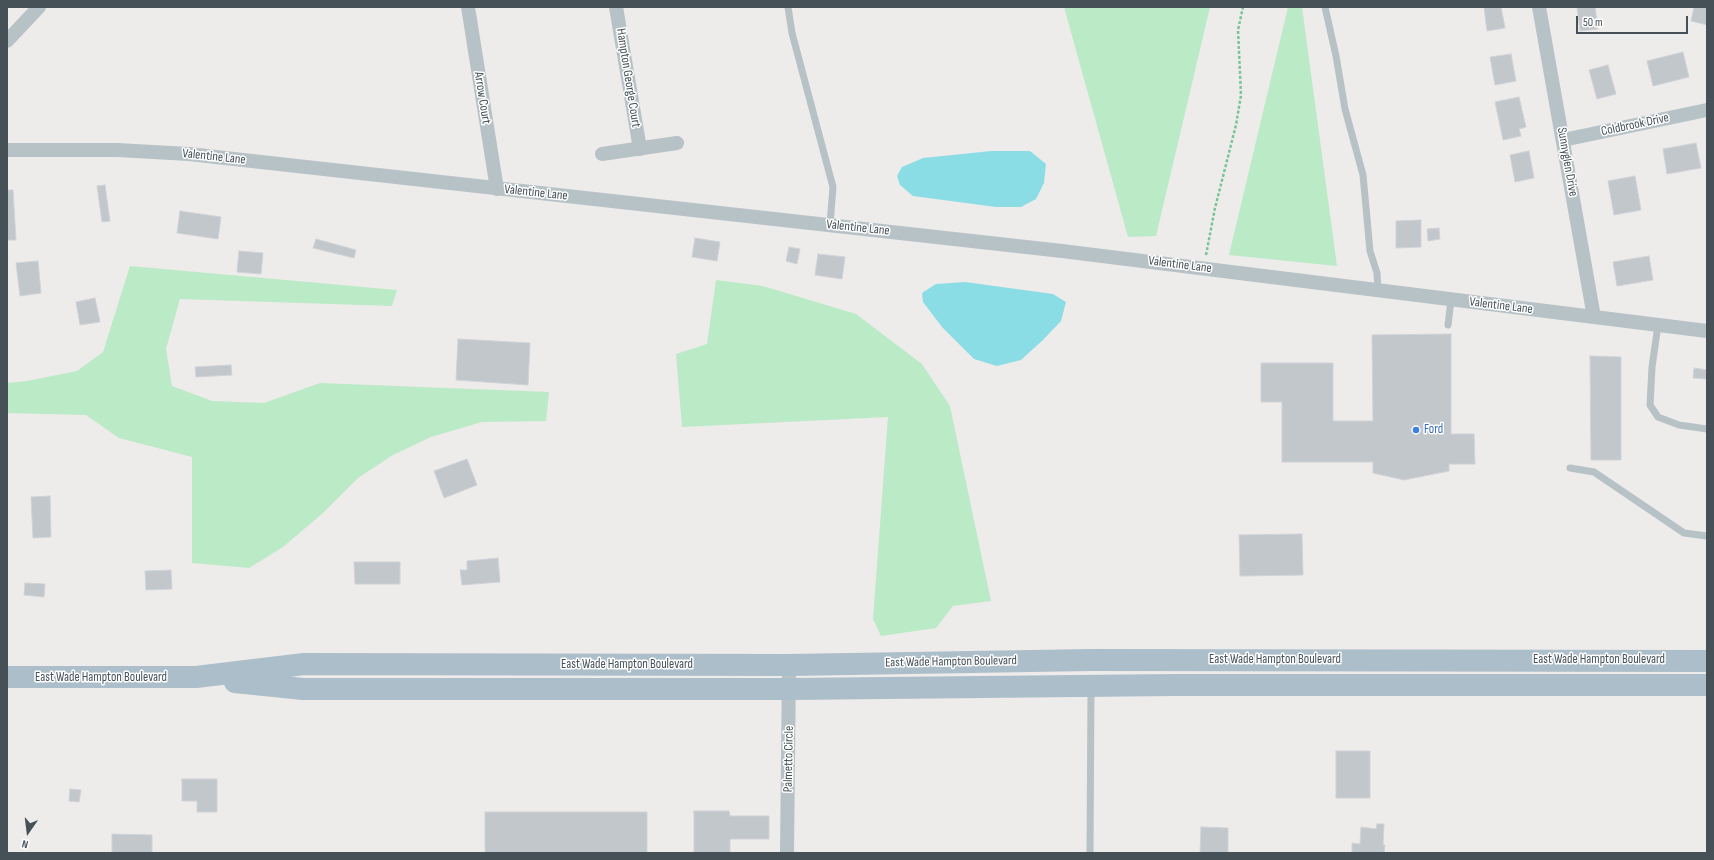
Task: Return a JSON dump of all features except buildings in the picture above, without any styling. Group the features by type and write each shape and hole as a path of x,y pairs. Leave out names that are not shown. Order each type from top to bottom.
{"main road":[{"name":"East Wade Hampton Boulevard","path":"196,677 304,664 789,665 1092,660 1707,660"},
{"path":"420,664 420,689"},
{"path":"605,689 606,665"},
{"path":"719,665 719,689"},
{"name":"East Wade Hampton Boulevard","path":"7,677 196,677 303,689 790,689 1091,686 1707,685"}],"street":[{"path":"7,42 39,7"},
{"name":"Arrow Court","path":"468,7 497,189"},
{"name":"Hampton George Court","path":"616,7 640,149"},
{"name":"Sunnyglen Drive","path":"1539,7 1594,317"},
{"name":"Coldbrook Drive","path":"1563,140 1707,110"},
{"path":"602,154 678,143"},
{"name":"Valentine Lane","path":"7,150 117,150 189,154 497,189 830,224 1204,268 1707,331"},
{"name":"Palmetto Circle","path":"787,853 790,689 789,665"}],"lane":[{"path":"788,7 792,33 833,187 830,224"},
{"path":"1325,7 1336,56 1345,109 1363,175 1368,239 1377,273 1378,291"},
{"path":"1448,325 1451,300"},
{"path":"1658,325 1652,367 1650,404 1658,417 1679,425 1707,429"},
{"path":"1570,468 1594,472 1684,533 1707,536"},
{"path":"1090,853 1091,686"}],"path":[{"path":"1204,268 1215,208 1236,125 1241,95 1238,30 1243,7"}],"green space":[{"path":"1064,7 1210,7 1156,236 1128,237"},
{"path":"1288,7 1302,7 1337,266 1229,255"},
{"path":"130,266 397,290 392,306 180,299 166,349 172,386 212,401 264,403 320,383 549,392 546,421 482,422 431,437 393,455 358,478 323,513 283,547 249,568 192,563 192,457 119,438 86,415 7,413 7,383 27,381 77,371 103,352"},
{"path":"716,280 763,286 856,314 922,364 950,406 991,601 953,606 936,628 881,636 873,619 888,417 682,427 676,354 707,344"}],"water":[{"path":"991,151 1030,151 1046,164 1044,183 1036,199 1021,207 996,207 913,196 900,185 897,176 902,167 923,158"},
{"path":"965,282 1053,294 1066,302 1061,321 1021,360 997,366 974,359 942,327 923,302 922,293 936,284"}],"place":[{"name":"Ford","path":"1416,430"}]}
